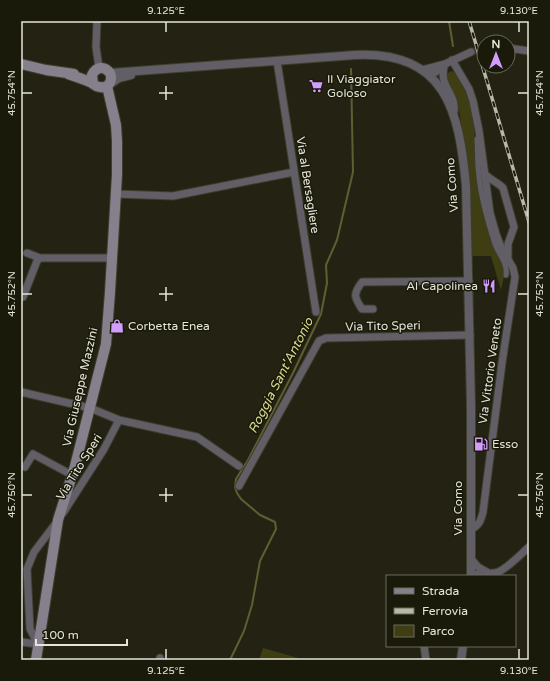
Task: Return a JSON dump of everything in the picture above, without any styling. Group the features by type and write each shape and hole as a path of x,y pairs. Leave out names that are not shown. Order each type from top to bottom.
{"main road":[{"name":"Via Como","path":"21,64 100,80"},
{"name":"Via Giuseppe Mazzini","path":"36,660 58,520 73,471 106,344 116,194 117,141 114,116 100,80 111,79 110,73"}],"street":[{"path":"97,21 96,47 100,80"},
{"path":"516,49 529,51"},
{"path":"425,72 436,72 449,62 471,52"},
{"name":"Via Como","path":"110,73 354,55 375,55 393,57 425,72 444,92 454,112 462,152 466,186 470,335 472,575"},
{"name":"Via al Bersagliere","path":"277,61 316,312"},
{"path":"449,62 443,71 444,82 454,101 454,112"},
{"path":"449,62 469,95 472,105 476,132 480,187 492,234 499,255 506,265 506,275"},
{"name":"Via Vittorio Veneto","path":"449,62 469,90 473,101 479,131 490,213 496,234 514,271 515,277 502,363 483,512 477,526 471,529"},
{"name":"Via Como","path":"100,80 160,70"},
{"path":"116,194 173,196 294,172"},
{"name":"Via Vittorio Veneto","path":"485,174 503,188 514,224 514,232 508,247 509,261"},
{"path":"27,252 40,258 112,258"},
{"path":"23,297 37,261 40,258"},
{"path":"373,309 362,309 356,299 356,290 362,282 469,281"},
{"name":"Via Tito Speri","path":"239,486 319,341 326,338 470,335"},
{"path":"21,392 90,408 119,420 197,437 239,466"},
{"name":"Via Tito Speri","path":"38,644 30,629 27,569 34,552 58,520 104,449 119,420"},
{"path":"25,467 33,454 73,471 88,473"},
{"path":"475,575 502,570 529,547"},
{"path":"472,560 478,567 489,572"},
{"path":"21,642 38,644"},
{"path":"424,647 426,660"},
{"path":"461,660 463,647"}],"green space":[{"path":"451,71 457,75 462,83 470,103 474,119 475,159 488,230 491,241 502,260 505,272 501,290 491,256 472,256 468,166 458,103 446,79 447,74"},
{"path":"263,648 298,658 298,660 259,660"}],"waterway":[{"name":"Roggia Sant'Antonio","path":"449,21 453,46"},
{"name":"Roggia Sant'Antonio","path":"230,660 244,631 252,605 260,561 276,529 275,522 260,515 241,499 235,487 236,479 248,460 293,373 321,314 327,283 326,265 337,240 353,172 351,69"}],"tunnel":[{"path":"471,52 476,51"}],"railway":[{"path":"469,21 529,222"}],"place":[{"name":"Il Viaggiator Goloso","path":"316,86"},
{"name":"Al Capolinea","path":"489,286"},
{"name":"Corbetta Enea","path":"117,326"},
{"name":"Esso","path":"481,444"}]}
